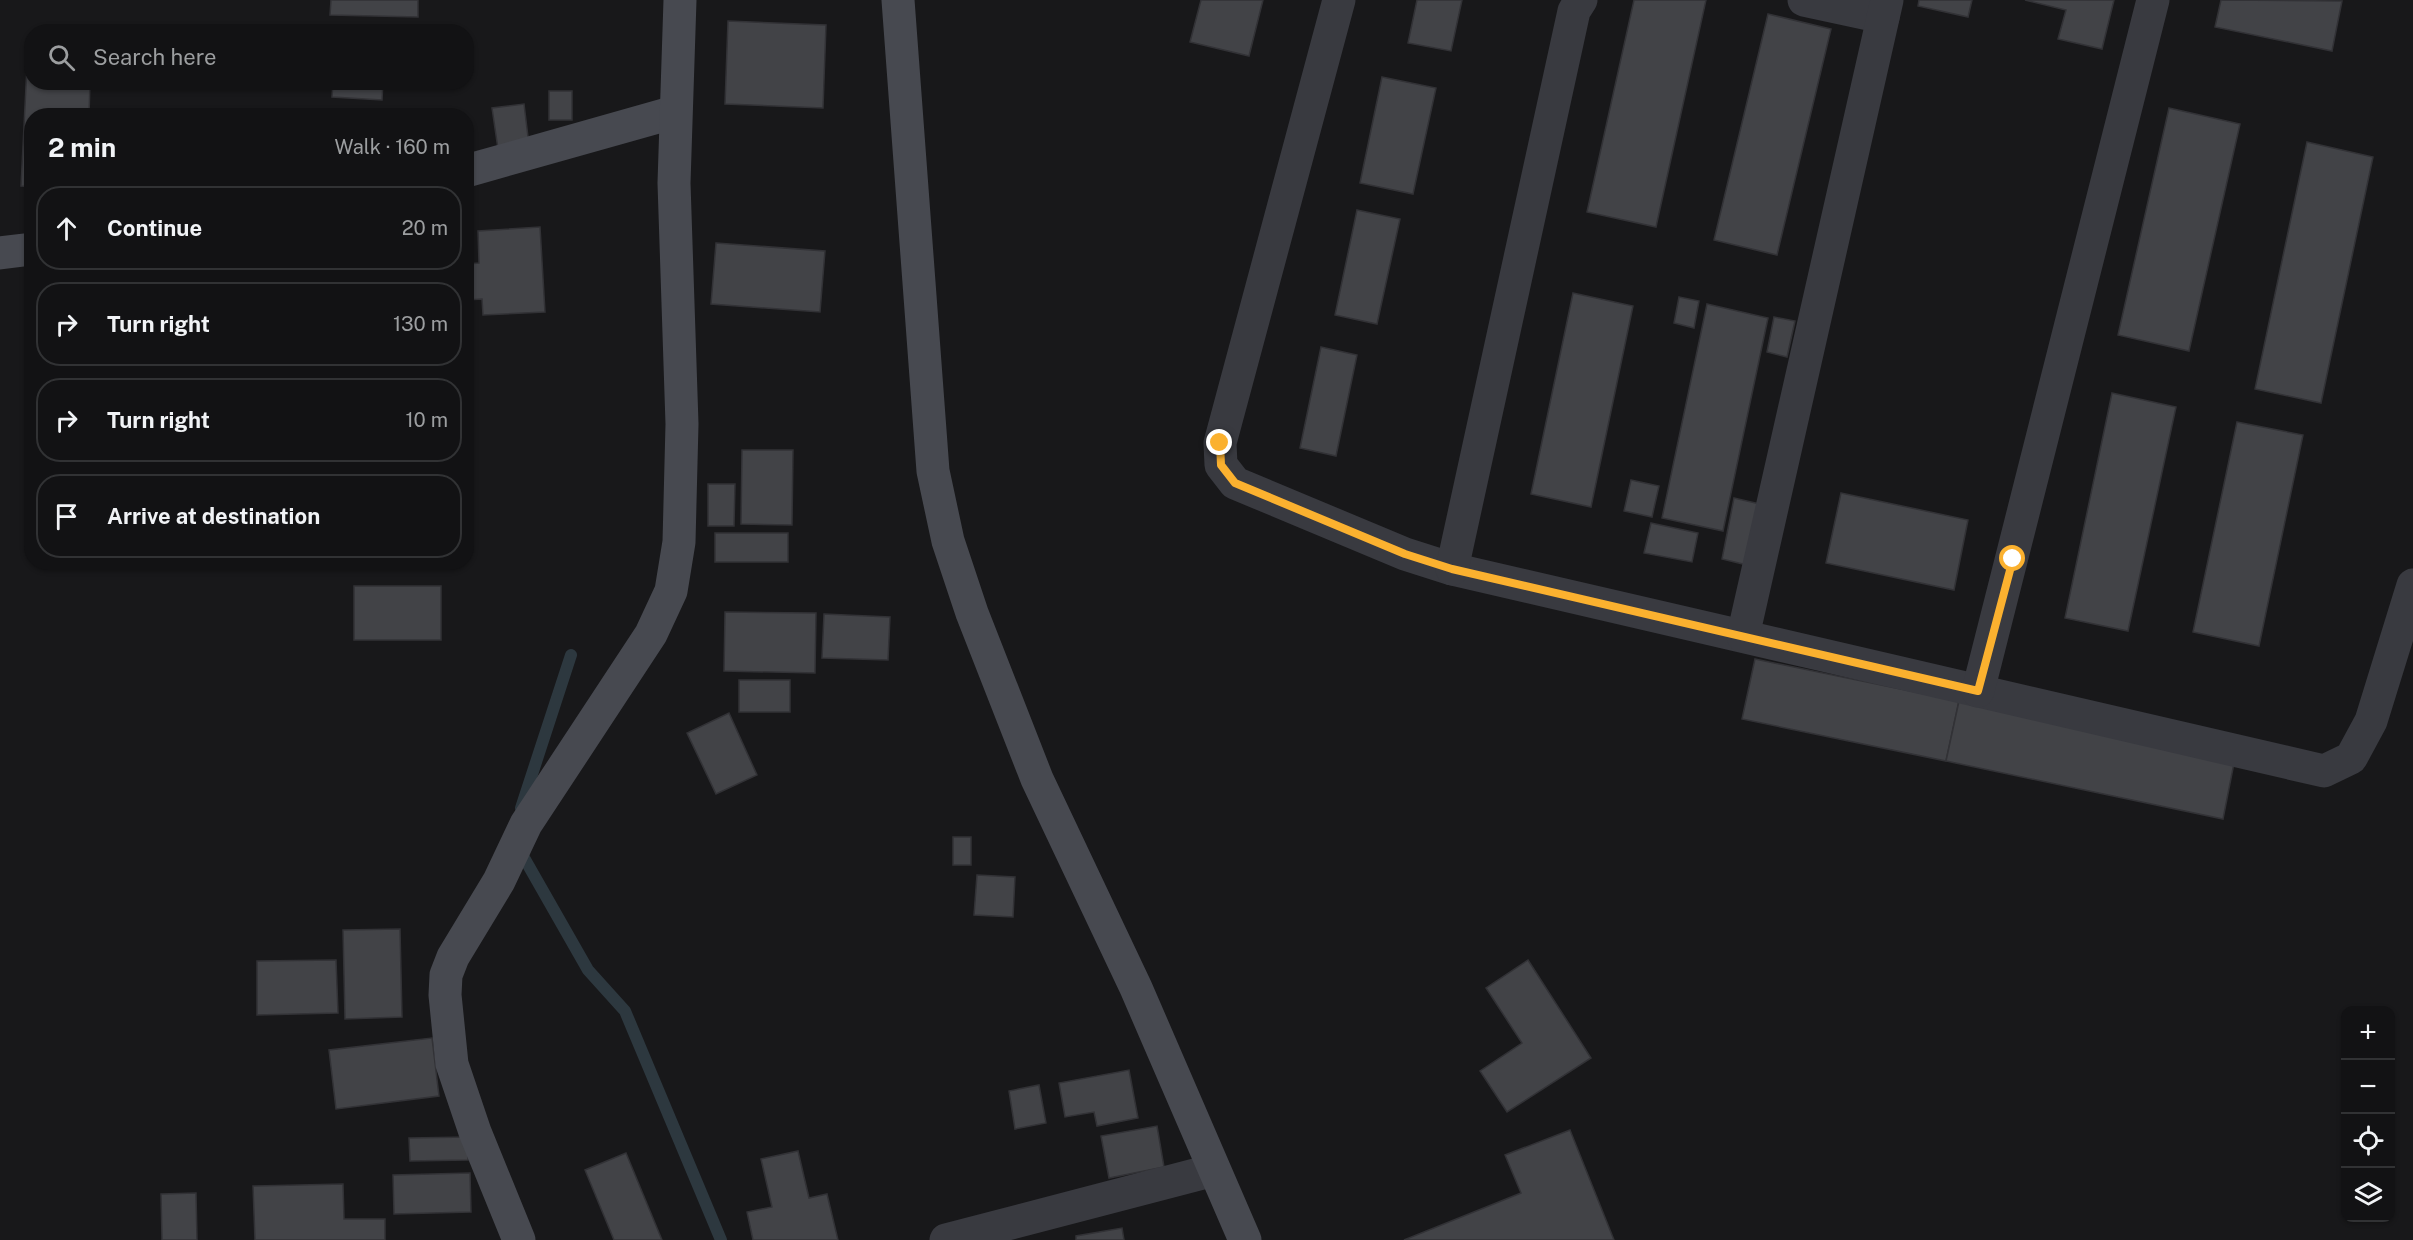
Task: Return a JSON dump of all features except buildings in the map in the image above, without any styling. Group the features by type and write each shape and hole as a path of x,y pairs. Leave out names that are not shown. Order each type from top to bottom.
{"street":[{"path":"519,1240 475,1132 452,1064 445,995 446,975 453,957 499,881 526,824 651,634 671,591 679,542 682,423 674,183 680,0"},
{"path":"898,0 933,471 948,541 972,613 1037,779 1136,988 1245,1240"},
{"path":"1339,0 1220,443 1221,465 1235,483 1405,554 1452,569 2324,771 2351,758 2371,721 2413,585"},
{"path":"1452,569 1574,12 1581,0"},
{"path":"1743,636 1885,8 1804,0"},
{"path":"1978,691 2153,0"},
{"path":"474,169 675,112"},
{"path":"0,253 24,250"},
{"path":"946,1240 1214,1170"}],"waterway":[{"path":"521,808 571,655"},
{"path":"519,849 588,970 625,1011 721,1240"}],"route":[{"path":"1220,443 1221,465 1235,483 1405,554 1452,569 1562,596 1978,691 2013,559"}]}
